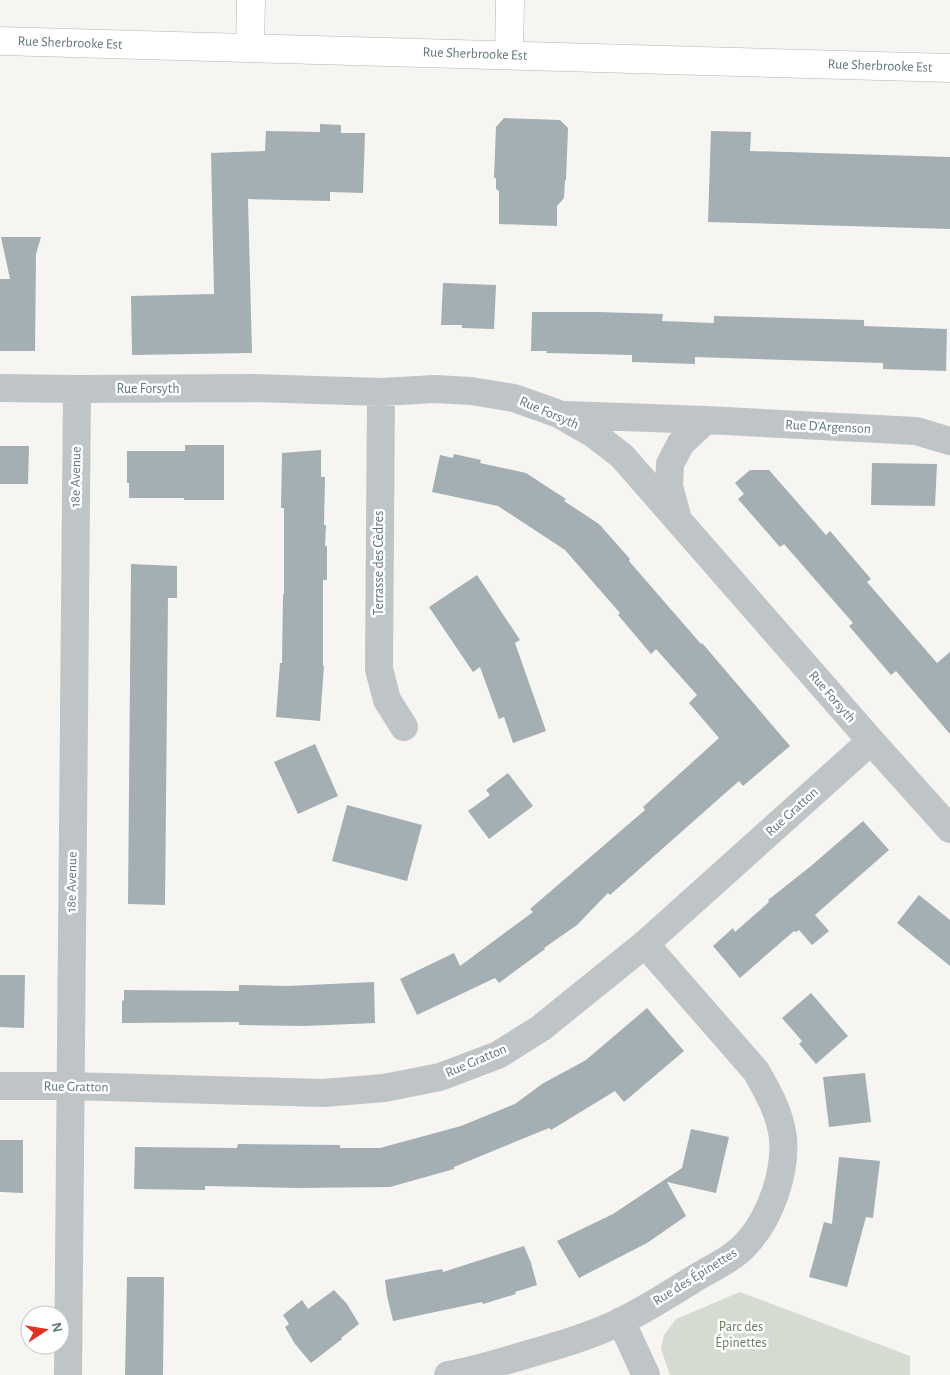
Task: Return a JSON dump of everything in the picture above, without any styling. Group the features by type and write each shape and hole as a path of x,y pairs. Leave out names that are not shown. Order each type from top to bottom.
{"main road":[{"path":"250,48 251,0"},
{"path":"508,55 510,0"},
{"name":"Rue Sherbrooke Est","path":"0,41 950,68"}],"street":[{"name":"Rue Forsyth","path":"0,388 252,388 380,392 434,389 471,391 514,398 560,414 592,432 622,456 870,741 950,829"},
{"name":"18e Avenue","path":"68,1375 77,389"},
{"name":"Terrasse des Cèdres","path":"380,392 379,669 387,700 404,727"},
{"name":"Rue D'Argenson","path":"560,414 916,432 950,441"},
{"path":"678,519 669,486 670,464 681,443 706,420"},
{"name":"Rue Gratton","path":"0,1086 70,1086 323,1093 384,1088 440,1077 498,1055 541,1028 645,944 870,741"},
{"name":"Rue des Épinettes","path":"448,1375 491,1366 575,1340 621,1321 728,1259 747,1244 762,1223 775,1195 782,1162 783,1138 768,1092 756,1071 645,944"},
{"path":"621,1321 646,1375"}],"green space":[{"name":"Parc des Épinettes","path":"740,1292 910,1356 910,1375 670,1375 661,1349 664,1335 676,1319"}],"building":[{"path":"504,118 560,120 568,128 564,198 557,206 557,226 499,224 499,191 496,189 496,178 494,178 496,127"},
{"path":"320,124 341,125 341,133 365,133 363,193 330,192 330,201 248,199 252,353 132,355 131,296 214,294 211,153 265,151 266,131 320,132"},
{"path":"711,131 751,132 750,151 950,157 950,229 708,222"},
{"path":"1,237 41,237 36,254 35,351 0,351 0,279 10,279"},
{"path":"443,283 496,285 494,329 462,328 462,325 441,325"},
{"path":"532,312 663,314 662,321 714,323 714,316 864,320 864,326 947,329 946,371 883,369 883,363 695,357 695,364 632,362 632,355 531,351"},
{"path":"185,445 224,445 224,500 129,498 127,451 185,451"},
{"path":"0,446 29,446 28,484 0,484"},
{"path":"321,450 321,477 325,477 324,525 326,525 327,580 323,580 324,666 320,721 276,717 280,663 282,663 284,594 284,508 281,508 282,453"},
{"path":"454,454 481,460 480,463 526,473 566,499 564,501 599,524 790,746 743,786 739,781 610,895 608,893 577,925 499,983 495,978 417,1015 400,979 454,953 460,966 533,912 530,909 645,810 643,807 719,738 689,703 697,695 656,649 651,654 618,615 620,613 565,550 498,506 432,492 440,455 453,458"},
{"path":"872,463 937,464 935,506 871,505"},
{"path":"750,470 769,470 826,535 830,531 871,579 867,582 937,663 950,652 950,734 896,671 891,675 849,626 853,623 784,544 780,547 738,499 744,494 735,483"},
{"path":"131,564 177,566 177,598 168,598 165,905 128,904"},
{"path":"477,575 520,640 515,643 546,731 513,743 504,717 499,719 480,667 473,672 429,607"},
{"path":"315,744 338,796 298,814 274,762"},
{"path":"508,773 533,806 489,839 468,811 490,795 486,790"},
{"path":"347,805 422,825 407,881 332,861"},
{"path":"863,821 889,850 815,915 829,931 812,945 799,930 794,931 740,978 713,946 733,928 735,932 769,902 768,900"},
{"path":"919,895 950,920 950,966 897,923"},
{"path":"0,975 25,975 24,1028 0,1027"},
{"path":"374,982 375,1023 305,1026 239,1025 239,1022 122,1023 124,990 239,991 239,985 288,986"},
{"path":"811,993 848,1036 816,1064 799,1044 802,1041 782,1018"},
{"path":"647,1008 684,1051 624,1102 615,1091 551,1130 549,1128 454,1167 454,1169 390,1187 296,1188 205,1186 205,1190 134,1189 135,1147 237,1148 238,1144 340,1145 340,1148 380,1148 461,1126 515,1104 542,1084 586,1060"},
{"path":"865,1073 871,1122 829,1127 823,1077"},
{"path":"691,1129 729,1137 716,1193 667,1182 686,1216 647,1243 579,1278 557,1241 613,1214 682,1168"},
{"path":"0,1140 23,1140 23,1193 0,1192"},
{"path":"839,1157 880,1161 873,1218 866,1217 847,1287 809,1277 824,1222 832,1224"},
{"path":"524,1246 537,1285 515,1292 516,1294 483,1304 482,1302 393,1321 385,1280 442,1269 443,1272"},
{"path":"127,1277 164,1277 163,1375 125,1375"},
{"path":"334,1290 347,1304 359,1324 311,1363 295,1344 285,1327 289,1324 283,1315 302,1300 308,1309"}]}
